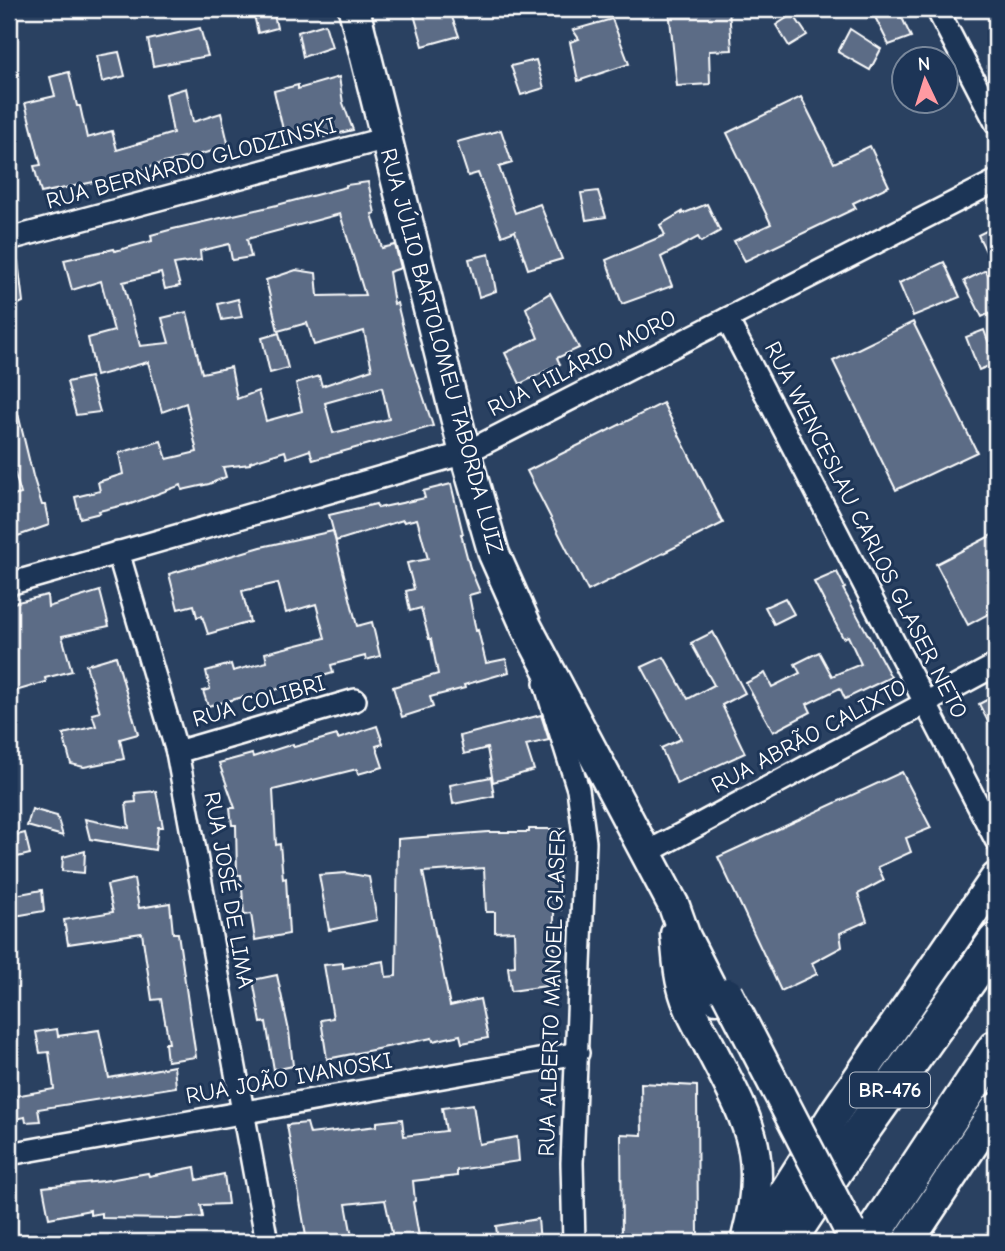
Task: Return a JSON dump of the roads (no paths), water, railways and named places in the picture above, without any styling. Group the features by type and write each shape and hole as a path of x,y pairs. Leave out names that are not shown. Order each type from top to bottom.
{"highway":[{"name":"BR-476","path":"787,1242 855,1140 996,941"},
{"name":"BR-476","path":"851,1238 996,1048"}],"main road":[{"name":"RUA JÚLIO BARTOLOMEU TABORDA LUIZ","path":"354,9 465,453 494,554 527,628 674,906 685,937 722,995 851,1238"},
{"name":"BR-476","path":"753,1242 842,1101 996,878"},
{"path":"674,906 682,986 690,1009 745,1117 754,1145 757,1177 755,1208 745,1242"},
{"path":"908,1242 996,1109"},
{"path":"934,1242 961,1161"}],"street":[{"path":"937,9 996,123"},
{"name":"RUA BERNARDO GLODZINSKI","path":"9,239 387,138"},
{"name":"RUA HILÁRIO MORO","path":"9,584 465,453 996,181"},
{"name":"RUA WENCESLAU CARLOS GLASER NETO","path":"727,318 996,840"},
{"name":"RUA JOSÉ DE LIMA","path":"118,552 177,752 267,1242"},
{"name":"RUA ALBERTO MANOEL GLASER","path":"527,628 572,766 584,820 585,870 572,1163 573,1242"},
{"name":"RUA ABRÃO CALIXTO","path":"646,853 996,666"},
{"name":"RUA COLIBRI","path":"177,752 355,700"},
{"name":"RUA JOÃO IVANOSKI","path":"9,1154 578,1053"}]}
